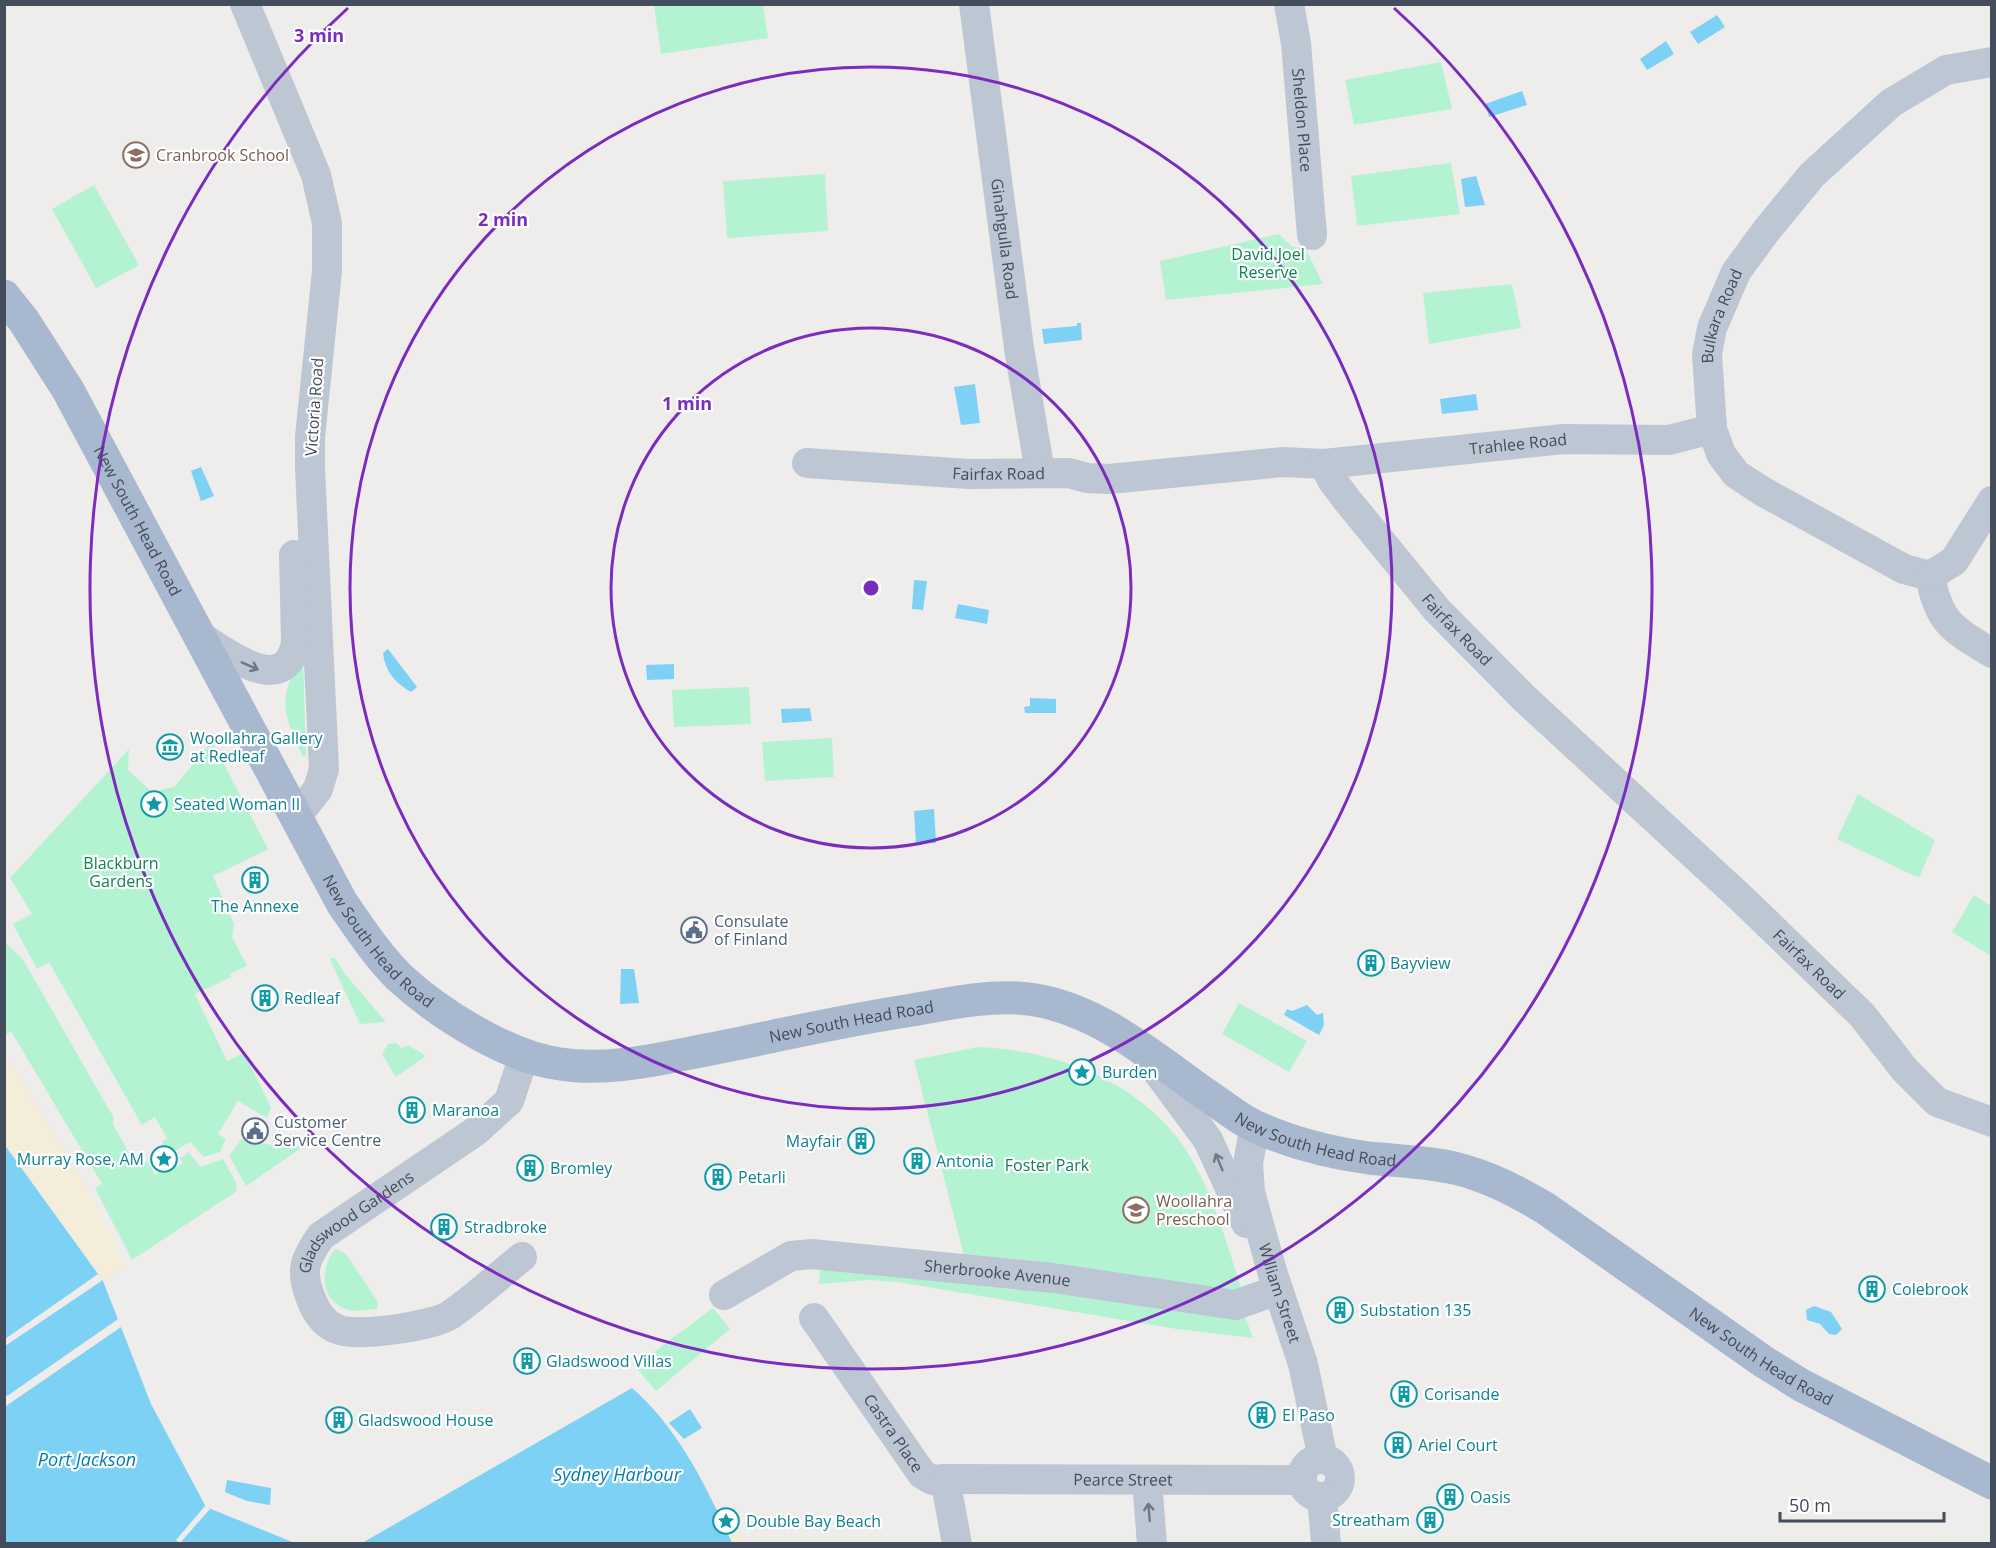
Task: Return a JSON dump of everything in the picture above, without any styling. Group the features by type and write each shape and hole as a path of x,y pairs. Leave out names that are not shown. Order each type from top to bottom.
{"main road":[{"name":"New South Head Road","path":"4,296 58,373 342,903 371,945 399,976 428,1001 476,1031 524,1056 564,1065 645,1060 880,1015 968,1001 1011,998 1059,1006 1109,1028 1255,1126 1284,1137 1364,1157 1453,1168 1485,1177 1514,1190 1545,1208 1764,1362 1801,1385 1992,1483"}],"street":[{"name":"Victoria Road","path":"245,4 296,121 322,200 327,223 328,260 321,316 310,468 324,769 318,789 296,817"},
{"name":"Ginahgulla Road","path":"974,4 1019,348 1040,472"},
{"name":"Sheldon Place","path":"1289,4 1296,43 1312,235"},
{"name":"Bulkara Road","path":"1930,576 1904,570 1737,474 1721,454 1712,429 1707,354 1712,328 1736,272 1812,175 1891,103 1946,70 1992,62"},
{"path":"200,636 248,666 259,670 274,669 285,664 295,648 293,449 321,316"},
{"name":"Trahlee Road","path":"1324,464 1564,439 1670,440 1712,429"},
{"name":"Fairfax Road","path":"807,463 969,474 1040,472 1109,479 1283,462 1305,461 1324,464 1332,480 1347,500 1437,610 1524,698 1742,899 1862,1015 1905,1070 1937,1102 1992,1122"},
{"path":"1992,501 1954,561 1930,576 1935,603 1942,616 1959,632 1992,653"},
{"path":"1138,1046 1208,1140 1242,1218 1275,1280"},
{"name":"Gladswood Gardens","path":"522,1257 448,1316 430,1323 358,1332 339,1330 324,1321 304,1280 307,1256 321,1236 476,1131 509,1101 524,1056"},
{"name":"William Street","path":"1255,1126 1248,1163 1255,1212 1303,1364 1323,1459 1306,1466 1312,1488"},
{"name":"Sherbrooke Avenue","path":"724,1295 792,1256 812,1254 1053,1278 1235,1305 1275,1280"},
{"name":"Castra Place","path":"814,1318 922,1474 932,1479 945,1479 957,1544"},
{"name":"Pearce Street","path":"945,1479 1147,1480 1312,1488"},
{"path":"1147,1480 1152,1544"},
{"path":"1312,1488 1326,1544"}],"green space":[{"path":"654,5 763,5 768,38 661,54"},
{"path":"1441,62 1452,109 1354,125 1345,80"},
{"path":"1451,163 1460,214 1357,226 1351,176"},
{"path":"825,174 828,231 727,238 723,181"},
{"path":"94,185 139,265 96,288 52,209"},
{"name":"David Joel Reserve","path":"1279,234 1291,246 1306,249 1323,284 1166,300 1160,261"},
{"path":"1512,284 1521,328 1429,344 1423,293"},
{"path":"303,656 306,755 303,757 285,706 289,684"},
{"path":"749,687 751,724 674,727 672,690"},
{"path":"832,738 834,777 765,781 762,742"},
{"name":"Blackburn Gardens","path":"212,741 268,849 213,876 234,924 232,937 247,966 230,974 231,977 195,994 227,1061 244,1053 271,1107 267,1118 238,1101 218,1134 226,1139 220,1152 204,1157 190,1142 169,1154 162,1142 167,1138 155,1117 142,1125 49,962 37,969 13,924 32,914 10,878 129,749 128,770 152,792 174,787"},
{"path":"1858,794 1935,840 1919,878 1837,839"},
{"path":"1974,895 1991,906 1991,956 1952,932"},
{"path":"5,943 22,958 114,1118 113,1124 133,1160 140,1164 147,1161 155,1175 174,1161 177,1167 183,1163 180,1158 189,1152 200,1167 223,1159 236,1182 237,1191 132,1260 95,1188 102,1184 11,1031 5,1035"},
{"path":"334,957 345,974 386,1022 360,1024 330,959"},
{"path":"1239,1003 1307,1041 1289,1072 1222,1034"},
{"path":"396,1043 401,1048 408,1045 426,1056 396,1077 382,1054 388,1044"},
{"name":"Foster Park","path":"978,1047 1033,1054 1087,1070 1136,1098 1157,1115 1176,1136 1198,1171 1215,1210 1242,1291 965,1260 914,1060"},
{"path":"291,1134 300,1149 246,1186 229,1156 242,1139 272,1145"},
{"path":"335,1249 346,1254 378,1302 377,1309 349,1310 332,1300 325,1284 325,1275 326,1266"},
{"path":"820,1266 1244,1314 1253,1338 1177,1329 898,1282 869,1280 819,1284"},
{"path":"713,1308 730,1329 656,1391 635,1366"}],"sand":[{"path":"4,1051 90,1192 127,1266 103,1280 5,1144"},
{"name":"Double Bay Beach","path":"711,1497 713,1498 746,1543 732,1543"}],"water":[{"path":"1717,15 1725,27 1698,44 1690,32"},
{"path":"1666,41 1674,54 1647,70 1640,59"},
{"path":"1522,91 1527,105 1489,117 1485,104"},
{"path":"1476,176 1485,205 1465,207 1461,179"},
{"path":"1077,323 1081,323 1082,340 1044,344 1042,329 1077,326"},
{"path":"975,384 980,423 961,425 954,387"},
{"path":"1476,394 1478,410 1442,414 1440,399"},
{"path":"201,467 214,496 201,501 191,471"},
{"path":"914,580 927,581 923,610 912,609"},
{"path":"958,604 989,610 987,624 955,618"},
{"path":"388,649 417,687 411,692 400,685 389,671 383,653"},
{"path":"674,664 674,679 647,680 646,665"},
{"path":"1030,698 1056,699 1056,713 1025,713 1024,707 1030,706"},
{"path":"810,708 812,721 782,723 781,709"},
{"path":"934,809 936,843 916,844 914,811"},
{"path":"621,969 634,969 639,1003 620,1004"},
{"path":"1307,1005 1317,1015 1323,1013 1324,1025 1319,1035 1284,1015 1287,1009 1292,1011"},
{"name":"Port Jackson","path":"4,1144 103,1281 151,1404 206,1507 295,1543 5,1543"},
{"path":"1814,1306 1831,1312 1842,1329 1836,1335 1829,1334 1820,1324 1807,1320 1806,1310"},
{"name":"Sydney Harbour","path":"632,1388 649,1404 678,1441 702,1481 732,1543 362,1543"},
{"path":"690,1409 702,1428 684,1439 669,1423"},
{"path":"227,1480 271,1488 270,1505 247,1501 225,1492"}],"pier":[{"path":"98,1274 103,1280 5,1346 5,1339"},
{"path":"121,1317 124,1325 6,1406 5,1393 7,1396"},
{"path":"205,1506 210,1509 180,1543 176,1540"}],"place":[{"name":"Cranbrook School","path":"136,155"},
{"name":"Woollahra Gallery at Redleaf","path":"170,747"},
{"name":"Seated Woman II","path":"154,804"},
{"name":"The Annexe","path":"255,880"},
{"name":"Consulate of Finland","path":"694,930"},
{"name":"Bayview","path":"1371,963"},
{"name":"Redleaf","path":"265,998"},
{"name":"Burden","path":"1082,1072"},
{"name":"Maranoa","path":"412,1110"},
{"name":"Customer Service Centre","path":"255,1131"},
{"name":"Mayfair","path":"861,1141"},
{"name":"Murray Rose, AM","path":"164,1159"},
{"name":"Antonia","path":"917,1161"},
{"name":"Bromley","path":"530,1168"},
{"name":"Petarli","path":"718,1177"},
{"name":"Woollahra Preschool","path":"1136,1210"},
{"name":"Stradbroke","path":"444,1227"},
{"name":"Colebrook","path":"1872,1289"},
{"name":"Substation 135","path":"1340,1310"},
{"name":"Gladswood Villas","path":"527,1361"},
{"name":"Corisande","path":"1404,1394"},
{"name":"El Paso","path":"1262,1415"},
{"name":"Gladswood House","path":"339,1420"},
{"name":"Ariel Court","path":"1398,1445"},
{"name":"Oasis","path":"1450,1497"},
{"name":"Streatham","path":"1430,1520"},
{"name":"Double Bay Beach","path":"726,1521"}]}
